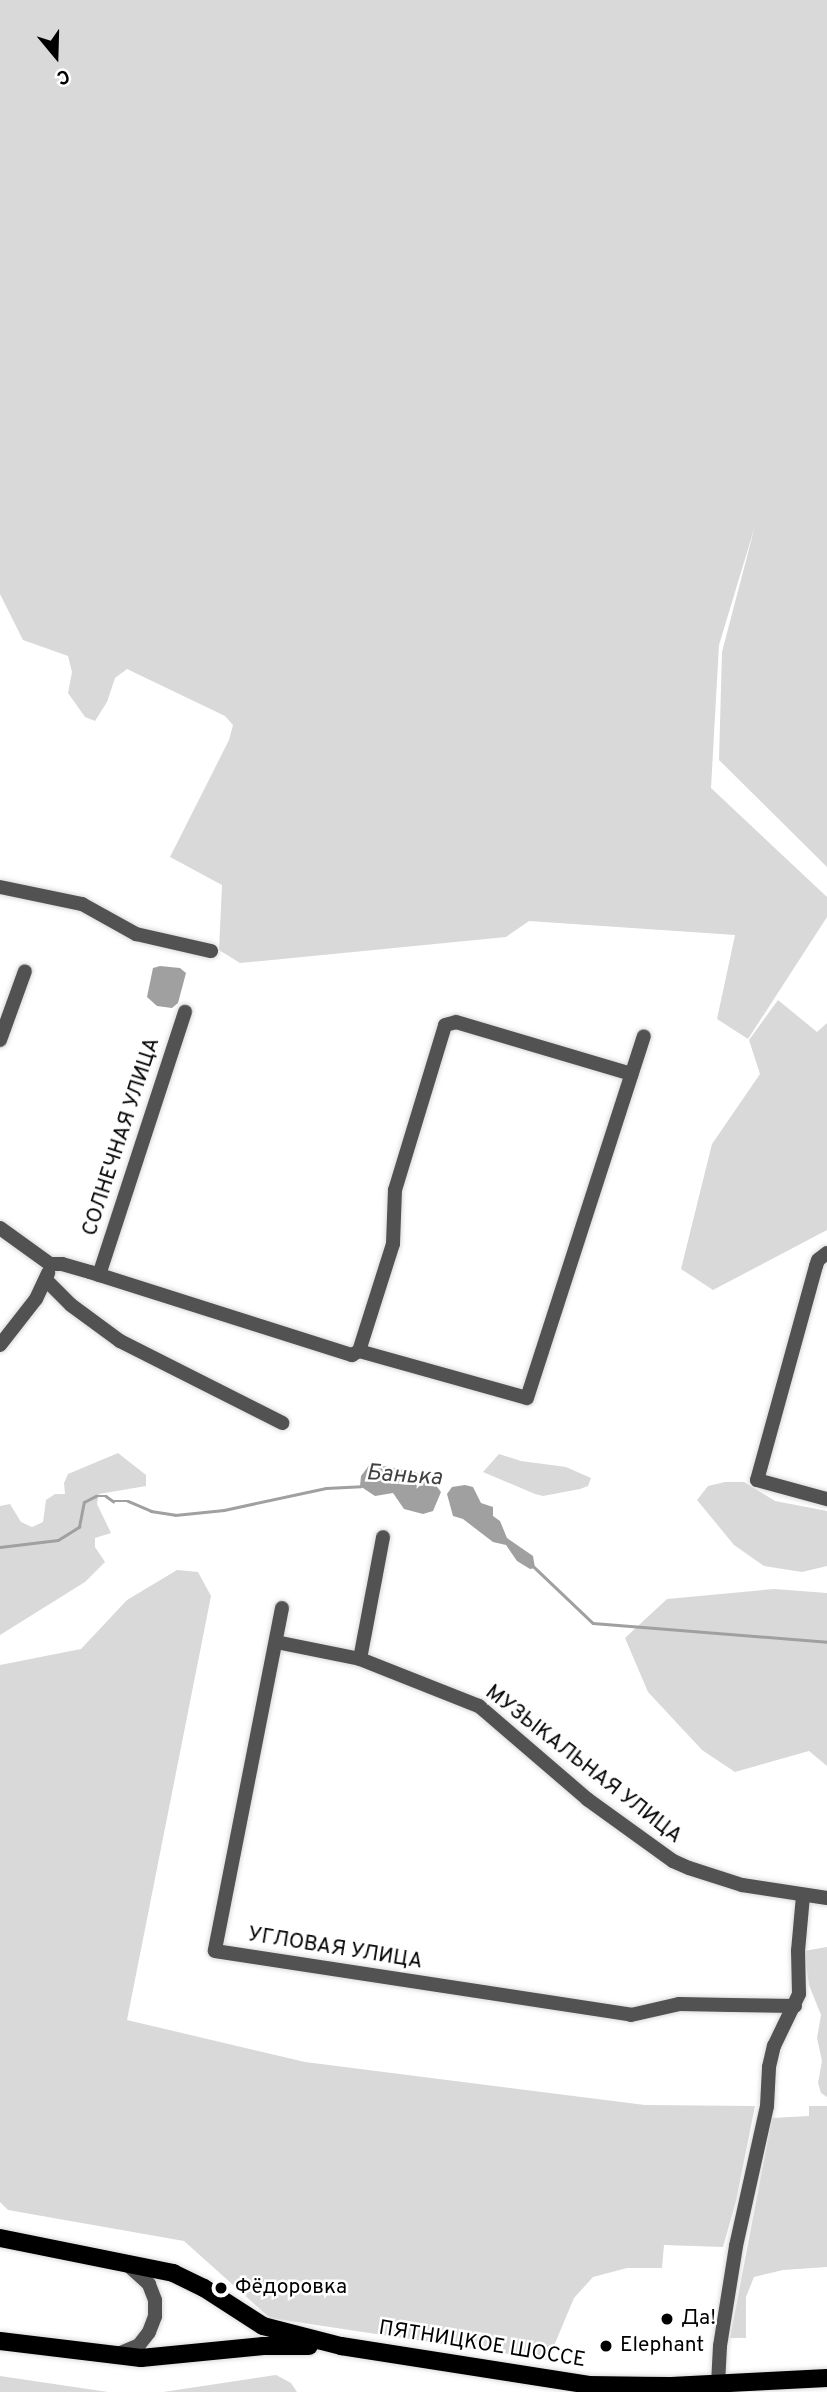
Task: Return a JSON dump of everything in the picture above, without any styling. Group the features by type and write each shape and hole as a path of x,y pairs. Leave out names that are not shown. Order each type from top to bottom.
{"main road":[{"name":"ПЯТНИЦКОЕ ШОССЕ","path":"0,2238 173,2273 204,2288 264,2326 341,2346 589,2385 718,2384 827,2378"},
{"name":"ПЯТНИЦКОЕ ШОССЕ","path":"0,2341 141,2358 263,2346 341,2346"}],"street":[{"path":"0,887 82,904 136,934 211,951"},
{"path":"0,1040 25,971"},
{"name":"СОЛНЕЧНАЯ УЛИЦА","path":"99,1275 185,1012"},
{"path":"0,1228 50,1264 62,1264 99,1275 352,1355 359,1351 393,1244 395,1190 414,1118 445,1026 456,1022 631,1074"},
{"path":"359,1351 527,1398 645,1036"},
{"path":"827,1253 818,1260 816,1266 757,1480 827,1499"},
{"path":"0,1345 36,1299 46,1280 50,1264"},
{"path":"46,1280 71,1306 120,1341 282,1423"},
{"path":"360,1659 383,1537"},
{"name":"УГЛОВАЯ УЛИЦА","path":"282,1608 215,1951 631,2015 679,2004 795,2006"},
{"name":"МУЗЫКАЛЬНАЯ УЛИЦА","path":"275,1642 360,1659 479,1706 587,1799 673,1861 743,1885 827,1898"},
{"path":"718,2384 720,2346 736,2246 767,2106 769,2067 774,2046 799,1994 798,1951 803,1896"},
{"path":"108,2356 124,2353 139,2345 149,2332 155,2316 155,2300 149,2284 138,2271 119,2261"}],"shaded area":[{"path":"0,0 827,0 827,867 719,760 722,652 755,526 719,645 711,788 827,897 827,917 748,1039 717,1019 735,935 529,921 506,937 240,963 219,950 222,885 170,857 229,740 233,725 225,716 127,669 115,678 107,702 95,721 85,717 68,693 72,672 68,656 23,640 0,594"},
{"path":"778,1000 817,1032 827,1023 827,1230 713,1290 681,1269 712,1144 760,1074 749,1040"},
{"path":"118,1453 146,1475 146,1486 99,1494 97,1504 111,1533 95,1538 95,1547 105,1562 85,1582 0,1635 0,1506 10,1504 21,1522 32,1527 43,1522 46,1500 55,1494 65,1494 64,1483 68,1474"},
{"path":"499,1454 521,1461 566,1467 591,1478 588,1486 580,1489 543,1496 535,1494 483,1472"},
{"path":"744,1482 775,1501 827,1511 827,1566 802,1572 764,1566 734,1545 697,1500 708,1486"},
{"path":"177,1570 198,1572 211,1596 127,2020 305,2062 645,2105 755,2106 736,2201 723,2247 664,2245 662,2268 627,2268 593,2277 574,2298 548,2360 270,2318 184,2241 8,2210 0,2202 0,1665 81,1649 127,1600"},
{"path":"774,1589 827,1593 827,1766 809,1751 735,1772 702,1750 648,1692 625,1638 667,1599"},
{"path":"827,1947 827,2097 821,2093 818,2083 822,2061 817,2038 821,2015 809,1985 804,1951"},
{"path":"809,2106 827,2106 827,2267 783,2270 754,2277 746,2297 746,2338 730,2338 772,2118 809,2116"},
{"path":"276,2375 291,2383 297,2392 163,2392"},
{"path":"0,2376 108,2392 0,2392"}],"water":[{"path":"153,968 180,968 186,973 178,1003 172,1008 157,1006 147,997"},
{"path":"370,1464 413,1471 434,1483 441,1492 433,1511 423,1514 404,1509 393,1493 375,1496 360,1486 361,1476"},
{"path":"452,1487 473,1487 481,1503 493,1507 493,1516 500,1521 507,1538 533,1556 535,1568 530,1569 517,1561 506,1545 493,1542 463,1519 453,1516 447,1494"}],"waterway":[{"name":"Банька","path":"0,1547 58,1540 79,1527 84,1502 96,1496 106,1496 113,1501 128,1501 151,1511 175,1515 224,1510 326,1488 361,1486"},
{"name":"Банька","path":"532,1565 593,1623 827,1642"}],"place":[{"name":"Фёдоровка","path":"221,2288"},
{"name":"Да!","path":"667,2319"},
{"name":"Elephant","path":"606,2346"}]}
